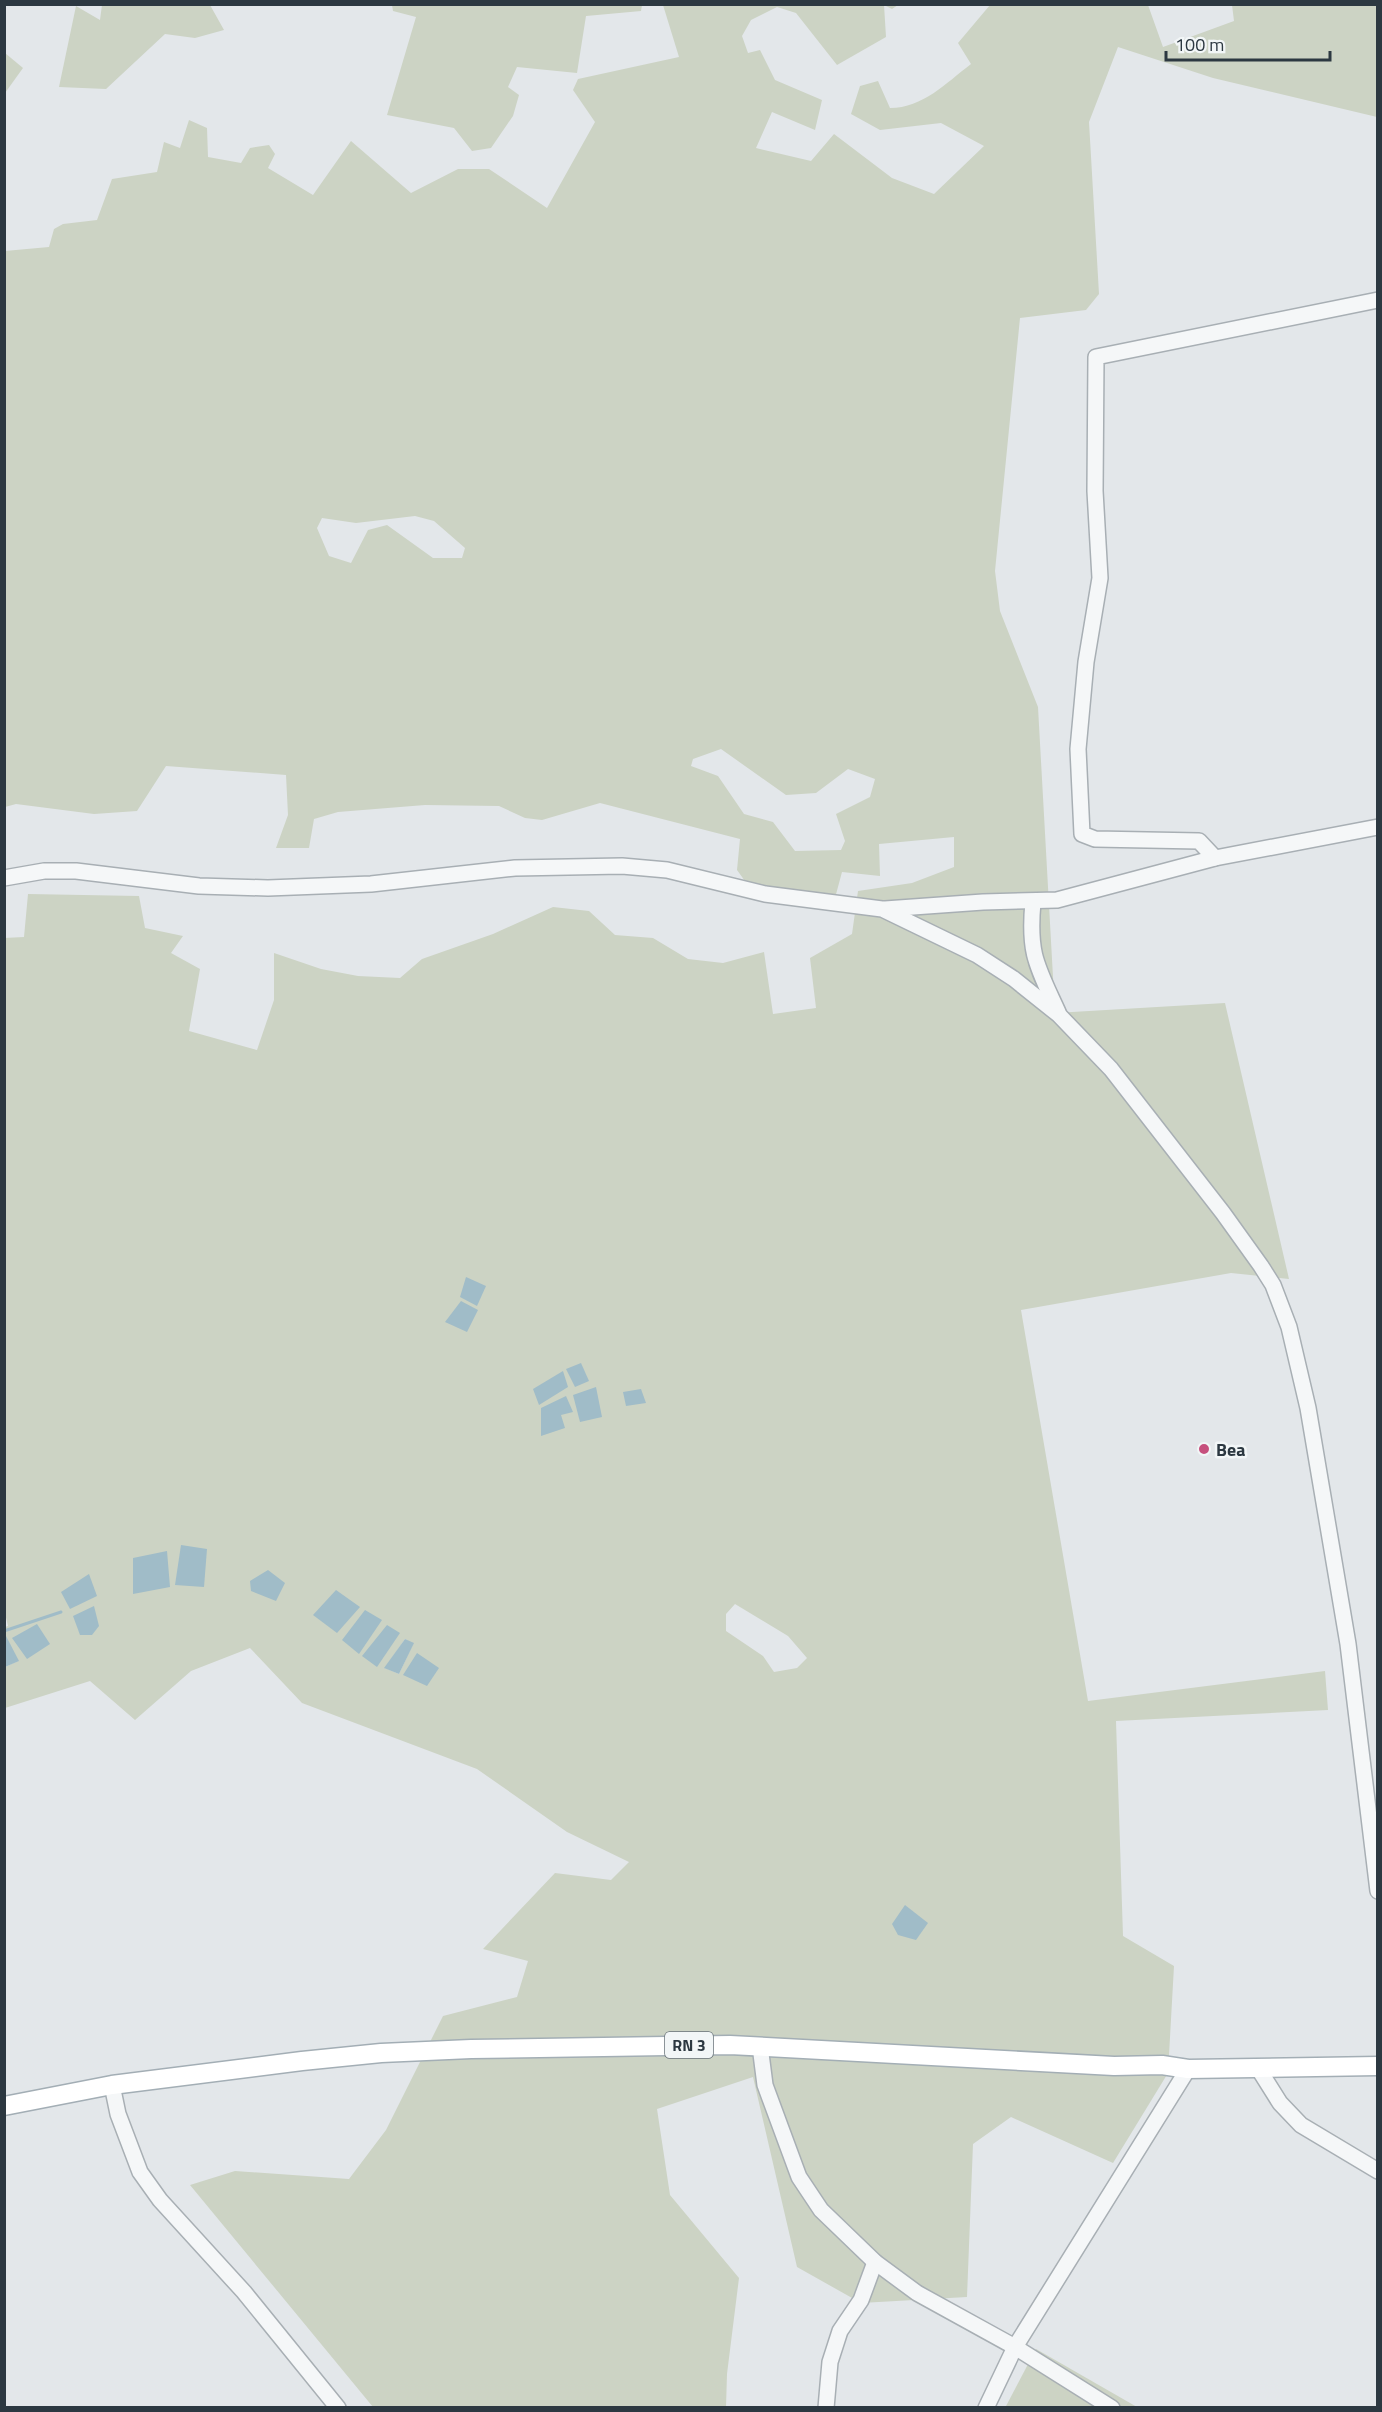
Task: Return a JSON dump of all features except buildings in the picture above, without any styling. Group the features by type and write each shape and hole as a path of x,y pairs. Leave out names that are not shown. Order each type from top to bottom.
{"main road":[{"name":"RN 3","path":"4,2106 112,2085 381,2054 657,2045 760,2046 1114,2066 1162,2065 1188,2068 1258,2068 1376,2063"}],"street":[{"path":"1215,858 1199,842 1095,839 1082,834 1078,749 1086,662 1100,578 1095,491 1096,357 1377,300"},
{"path":"4,878 44,871 76,871 199,886 268,888 372,884 515,867 622,866 667,870 765,894 882,909 983,902 1058,900 1215,858 1377,827"},
{"path":"1033,902 1031,928 1035,962 1059,1015"},
{"path":"882,909 977,955 1014,979 1059,1015 1111,1069 1223,1213 1273,1285 1289,1327 1308,1407 1348,1644 1377,1891"},
{"path":"760,2046 765,2085 799,2177 821,2210 875,2262 916,2293 1015,2347 1112,2408"},
{"path":"986,2408 1015,2347 1188,2068"},
{"path":"1258,2068 1280,2103 1301,2125 1377,2171"},
{"path":"112,2085 118,2114 140,2172 160,2200 244,2292 338,2408"},
{"path":"826,2408 830,2362 840,2331 861,2300 875,2262"}],"green space":[{"path":"392,4 642,5 641,11 586,16 577,73 517,67 508,87 519,95 513,116 491,148 472,151 454,128 387,115 416,17 393,11"},
{"path":"102,5 210,5 224,30 195,38 165,34 106,89 59,87 76,6 100,20"},
{"path":"663,5 884,5 886,37 837,65 796,13 777,7 751,20 742,36 748,53 760,50 775,80 822,100 815,130 772,112 756,148 811,161 834,134 892,178 934,194 984,146 941,123 880,130 851,114 860,86 878,81 890,108 913,104 943,86 971,64 958,43 990,5 1148,5 1163,47 1234,21 1232,5 1377,5 1377,117 1213,78 1118,47 1089,122 1099,294 1086,310 1020,318 995,571 1000,611 1038,707 1055,1013 1225,1003 1289,1279 1231,1273 1021,1310 1088,1701 1325,1671 1328,1710 1116,1721 1123,1936 1174,1966 1168,2073 1113,2163 1011,2117 973,2144 967,2297 861,2303 797,2267 753,2077 657,2109 670,2195 739,2278 727,2374 726,2407 373,2407 190,2185 235,2171 349,2179 386,2130 443,2016 517,1997 528,1961 483,1949 555,1873 611,1880 629,1862 567,1832 477,1769 302,1703 250,1648 191,1671 135,1720 90,1681 5,1708 5,1667 18,1661 4,1637 5,1627 8,1626 4,1609 4,938 24,937 28,894 139,896 145,928 183,936 171,953 200,969 189,1031 257,1050 274,1000 274,953 321,969 358,976 400,978 422,959 493,934 553,907 589,911 615,935 653,938 688,959 723,963 764,952 773,1014 816,1008 810,958 852,934 858,891 912,883 954,867 954,837 879,844 880,876 842,872 835,898 750,888 737,870 740,839 600,803 542,820 525,818 499,806 425,805 338,812 314,819 309,848 276,848 288,815 286,775 166,766 137,811 94,814 16,804 5,807 5,251 49,247 54,229 63,224 97,220 112,179 157,172 164,142 180,148 189,120 207,128 208,157 241,163 250,148 269,145 275,154 268,168 313,195 351,141 411,193 458,169 489,169 547,208 595,122 573,90 578,79 679,57","holes":["415,516 434,521 465,548 462,558 433,558 387,525 368,530 351,563 329,556 317,528 322,518 356,523","721,749 786,795 816,793 848,769 875,779 870,797 836,814 845,841 841,850 795,851 773,822 744,814 718,776 691,766 693,759","735,1604 788,1636 807,1658 797,1668 774,1672 763,1656 726,1631 726,1614","405,1639 413,1644 399,1674 385,1668"]},
{"path":"884,5 898,5 892,9"},
{"path":"5,53 23,68 5,93"},
{"path":"1036,2349 1137,2407 1005,2408"}],"water":[{"path":"466,1277 486,1286 477,1306 460,1297"},
{"path":"461,1301 478,1310 467,1332 445,1322"},
{"path":"581,1363 589,1381 575,1387 566,1369"},
{"path":"563,1371 568,1387 539,1405 533,1389"},
{"path":"596,1387 602,1417 580,1422 573,1395"},
{"path":"641,1389 646,1403 626,1406 623,1392"},
{"path":"566,1396 573,1412 561,1415 565,1428 541,1436 541,1408"},
{"path":"181,1545 207,1549 204,1587 175,1585"},
{"path":"167,1551 170,1587 133,1594 133,1558"},
{"path":"268,1570 285,1583 276,1601 251,1591 250,1581"},
{"path":"89,1574 97,1596 70,1609 61,1592"},
{"path":"336,1590 360,1607 337,1633 313,1615"},
{"path":"94,1606 99,1626 92,1635 80,1635 73,1616"},
{"path":"365,1610 382,1620 359,1654 342,1640"},
{"path":"37,1624 50,1644 27,1659 12,1638"},
{"path":"387,1625 400,1633 377,1667 362,1656"},
{"path":"6,1636 19,1661 5,1667 4,1637"},
{"path":"405,1639 414,1643 399,1674 384,1668"},
{"path":"417,1653 439,1668 427,1686 403,1675"},
{"path":"905,1905 928,1923 916,1940 898,1935 892,1924"}],"waterway":[{"path":"4,1631 61,1612"}],"place":[{"name":"Bea","path":"1204,1449"}]}
